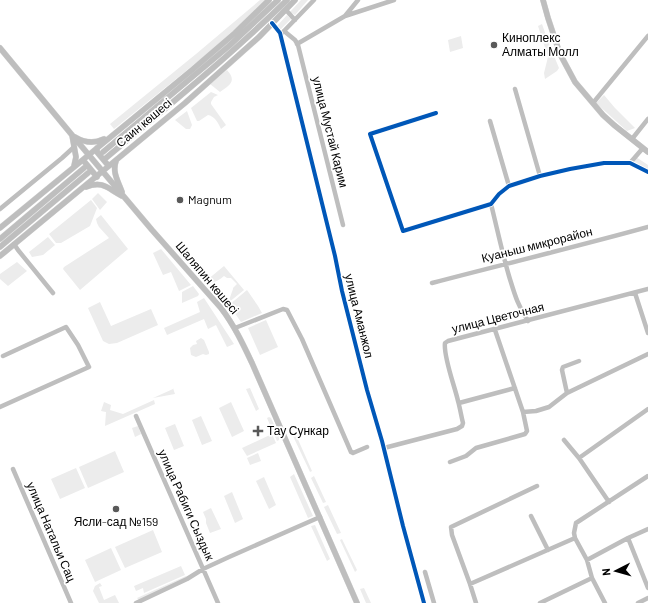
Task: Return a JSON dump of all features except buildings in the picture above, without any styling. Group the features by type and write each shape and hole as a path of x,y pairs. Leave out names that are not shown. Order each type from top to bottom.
{"main road":[{"name":"Саин көшесі","path":"102,152 218,56 278,0"},
{"name":"Саин көшесі","path":"106,158 155,118 287,0"},
{"name":"Саин көшесі","path":"0,256 185,103 259,37 295,0"},
{"path":"543,0 560,54 575,82 593,104 614,125 646,150"},
{"name":"Саин көшесі","path":"0,228 192,70 267,2"},
{"path":"245,31 267,2"},
{"path":"253,32 284,11"},
{"name":"Шаляпин көшесі","path":"0,48 102,172 221,308 235,328 357,603"},
{"path":"72,135 84,141 95,143 115,133"},
{"path":"72,135 76,157 74,167"},
{"path":"98,148 97,152 107,164 110,165"},
{"path":"82,160 97,177"},
{"path":"117,160 114,168 115,176 125,198"},
{"path":"0,239 84,168"},
{"path":"0,247 88,173"},
{"path":"80,189 91,185 101,184 125,198"}],"street":[{"path":"282,32 296,20 314,0"},
{"path":"345,16 358,0"},
{"path":"272,23 282,32 295,40 297,44 345,16 394,0"},
{"path":"284,11 296,20"},
{"name":"улица Аманжол","path":"282,32 342,291 424,603"},
{"path":"593,104 648,36"},
{"name":"улица Мустай Карим","path":"297,44 343,226"},
{"path":"515,89 540,176"},
{"path":"436,113 370,134 403,231 491,204 499,194 509,186 540,176 604,163 630,163 648,172"},
{"path":"632,139 648,119"},
{"path":"490,121 509,186"},
{"path":"0,209 74,147"},
{"path":"630,163 646,150"},
{"path":"491,204 505,263 514,293 520,308 528,321"},
{"name":"Куаныш микрорайон","path":"432,283 648,227"},
{"path":"14,244 53,293"},
{"name":"улица Цветочная","path":"384,448 462,426 463,422 459,403 444,347 445,343 448,341 648,289"},
{"path":"635,293 648,332"},
{"path":"235,328 283,309 287,310 302,340 351,452 353,453 368,447"},
{"path":"0,406 89,367 78,345 66,327 3,356"},
{"path":"450,462 466,456 476,448 525,434 527,430 523,412 495,330"},
{"path":"523,412 549,408 567,393 648,354"},
{"path":"567,393 562,370 563,367 579,361"},
{"path":"459,403 515,388"},
{"path":"579,458 648,408"},
{"name":"улица Рабиги Сыздык","path":"136,416 218,603"},
{"path":"564,440 579,458 609,502"},
{"name":"улица Натальи Сац","path":"13,470 71,603"},
{"path":"605,603 592,578 587,560 575,538 574,533 576,523 648,476"},
{"path":"476,603 452,535 451,527 537,486"},
{"path":"531,516 548,550"},
{"path":"136,603 187,579 203,569 320,517"},
{"path":"587,560 648,529"},
{"path":"470,584 575,538"},
{"path":"628,538 648,588"},
{"path":"425,572 434,603"},
{"path":"540,603 592,578"},
{"path":"638,603 648,598"}],"shaded area":[{"path":"260,0 267,1 202,58 114,129 110,124"},
{"path":"301,0 308,0 295,15 290,12"},
{"path":"287,15 291,19 279,31 276,27"},
{"path":"542,24 559,68 545,79 544,73 548,57 538,26"},
{"path":"461,36 463,48 450,52 448,40"},
{"path":"227,70 232,77 232,80 229,85 220,92 210,84"},
{"path":"211,92 218,95 214,97 211,104 226,125 221,129 216,120 208,115 197,121 191,108"},
{"path":"604,95 635,128 627,131 596,103"},
{"path":"187,111 192,125 190,129 186,129 175,120"},
{"path":"636,157 648,165 648,172 630,163"},
{"path":"98,193 107,202 100,210 92,199"},
{"path":"91,200 97,208 90,226 61,243 56,243 49,234"},
{"path":"101,215 128,249 80,290 63,269 109,238 97,223 96,219"},
{"path":"48,237 55,245 43,255 32,257 29,252"},
{"path":"161,249 191,285 179,291 171,272 163,275 153,253"},
{"path":"17,262 27,271 8,286 0,279 0,274"},
{"path":"224,266 244,290 228,303 233,288 237,284 231,278 224,276 214,282 207,282 207,280"},
{"path":"193,286 199,294 198,296 182,303 182,292"},
{"path":"247,290 262,313 241,322 229,305"},
{"path":"204,298 234,344 227,347 216,325 208,329 204,319 167,335 164,328 200,312 197,302"},
{"path":"100,302 111,326 151,309 158,325 117,343 109,344 103,341 88,308"},
{"path":"266,320 278,347 260,355 248,328"},
{"path":"201,338 204,340 209,354 203,354 196,357 191,355 190,348 197,344 196,341"},
{"path":"250,388 259,409 256,411 246,389"},
{"path":"173,389 175,394 153,398"},
{"path":"154,400 155,404 105,426 106,412 101,411 104,402 111,405 110,410 123,414"},
{"path":"231,402 244,431 232,437 219,408"},
{"path":"201,416 212,441 202,445 192,420"},
{"path":"267,418 271,418 279,435 279,440 277,441"},
{"path":"175,424 184,446 174,450 165,428"},
{"path":"138,426 141,434 135,437 132,428"},
{"path":"272,434 276,443 247,456 242,448"},
{"path":"296,435 312,471 310,472 293,436"},
{"path":"115,451 124,472 88,488 79,467"},
{"path":"258,453 261,461 250,465 247,458"},
{"path":"76,468 85,488 60,499 51,479"},
{"path":"294,474 313,516 308,518 290,477"},
{"path":"314,476 326,502 323,503 311,478"},
{"path":"264,477 276,505 269,509 256,481"},
{"path":"232,492 243,519 235,523 224,496"},
{"path":"328,505 341,533 337,534 324,507"},
{"path":"211,508 221,529 210,533 203,512"},
{"path":"315,525 330,559 327,561 311,526"},
{"path":"153,530 162,552 125,568 115,547"},
{"path":"342,539 357,570 355,572 340,540"},
{"path":"111,548 121,570 95,582 85,560"},
{"path":"181,566 185,575 144,593 143,588 136,591 134,586"},
{"path":"186,576 187,578 139,600 137,598"},
{"path":"100,583 102,586 99,587 104,600 115,595 119,603 99,603 93,591 95,586"},
{"path":"364,588 371,603 366,603 360,589"}],"cycle path":[{"path":"272,23 280,33 367,390 382,441 424,603"},
{"path":"436,113 370,134 403,231 491,204 499,194 509,186 540,176 604,163 630,163 648,172"}],"place":[{"name":"Киноплекс Алматы Молл","path":"494,45"},
{"name":"Magnum","path":"180,200"},
{"name":"Тау Сункар","path":"258,431"},
{"name":"Ясли-сад №159","path":"116,509"}]}
